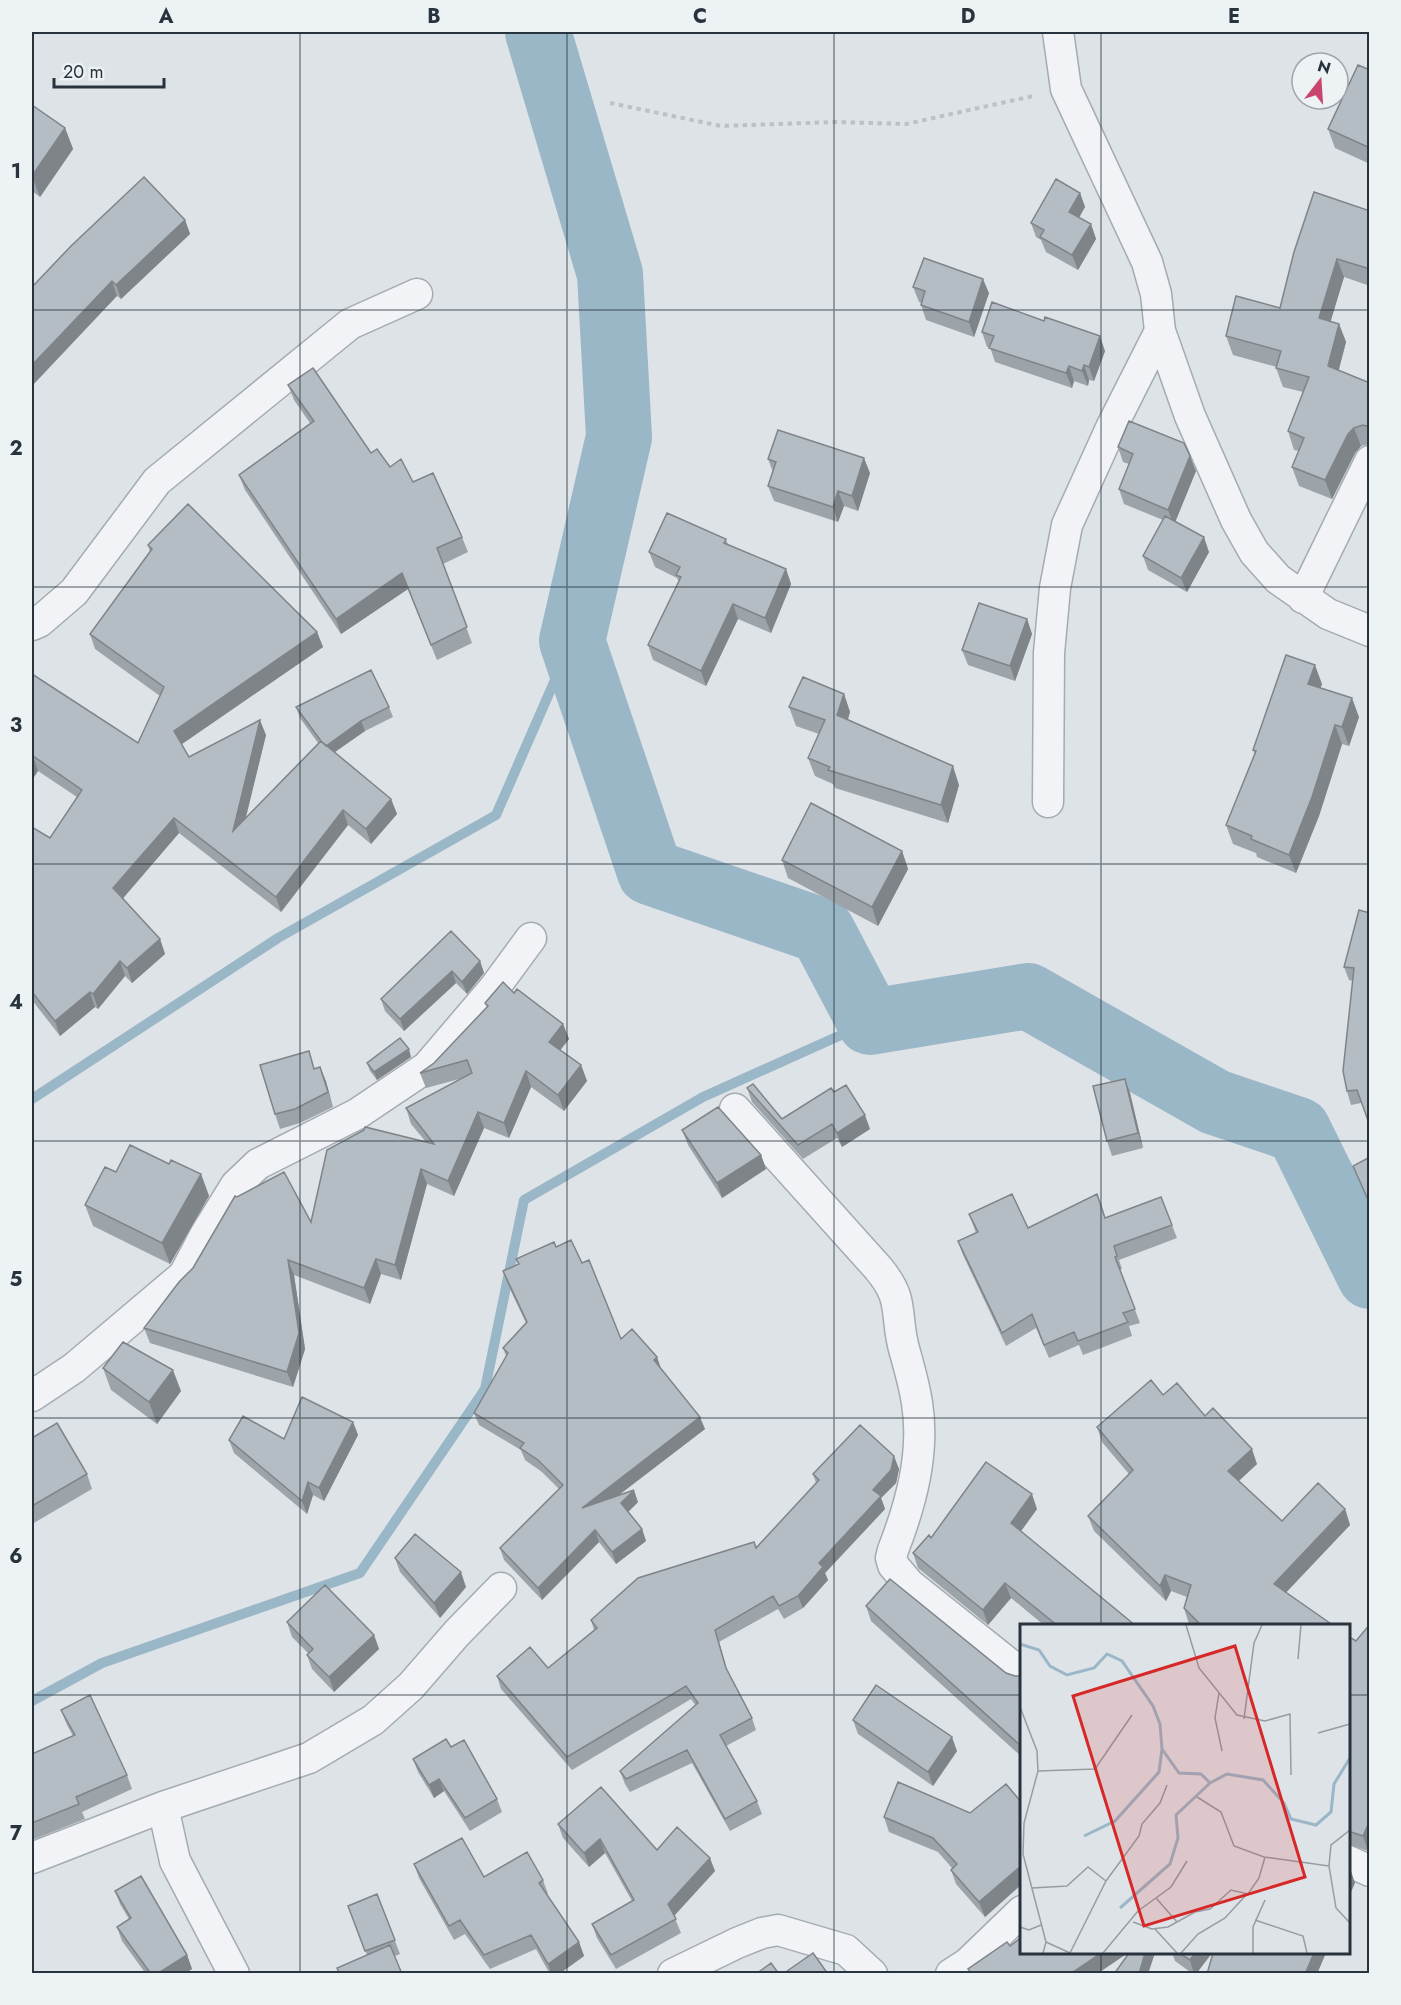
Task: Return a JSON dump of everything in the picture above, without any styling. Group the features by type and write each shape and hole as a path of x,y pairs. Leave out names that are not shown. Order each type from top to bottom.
{"street":[{"path":"1058,32 1066,89 1146,262 1156,294 1160,331 1190,417 1236,520 1254,552 1278,579 1328,614 1370,631"},
{"path":"32,625 39,622 74,592 158,481 350,324 417,294"},
{"path":"1048,802 1049,653 1055,588 1067,525 1111,428 1160,331"},
{"path":"1303,598 1370,461"},
{"path":"32,1396 74,1368 184,1275 205,1235 236,1185 258,1164 357,1114 427,1067 488,996 531,938"},
{"path":"735,1110 891,1283 899,1306 902,1342 917,1404 918,1447 912,1494 893,1550 891,1558 893,1565 909,1584 1020,1672"},
{"path":"32,1858 163,1807 309,1758 373,1720 411,1686 457,1632 501,1588"},
{"path":"163,1807 175,1862 234,1974"},
{"path":"1350,1862 1370,1871"},
{"path":"951,1974 968,1963 1020,1913"},
{"path":"673,1974 737,1943 762,1933 778,1930 846,1950 872,1974"}],"path":[{"path":"610,103 721,126 836,122 906,124 1066,89"}],"building":[{"path":"1358,65 1370,70 1370,148 1328,129 1336,111 1350,111 1350,82"},
{"path":"32,105 65,128 32,176"},
{"path":"144,177 185,220 116,285 112,281 32,365 32,287 71,246"},
{"path":"1056,179 1080,193 1069,212 1091,224 1072,255 1040,237 1044,230 1031,223"},
{"path":"1314,192 1370,211 1370,269 1337,259 1319,318 1339,324 1328,366 1370,383 1368,397 1370,397 1370,427 1363,425 1354,428 1348,434 1325,480 1292,467 1304,438 1288,431 1309,377 1276,368 1281,351 1226,336 1236,296 1280,308 1294,252"},
{"path":"924,258 983,279 969,322 921,305 925,291 913,287"},
{"path":"992,302 1044,321 1045,317 1100,336 1089,367 1084,365 1082,371 1069,366 1066,373 989,348 994,336 982,332"},
{"path":"313,368 371,453 377,449 390,467 401,459 413,482 433,473 462,537 437,548 467,627 431,645 402,573 336,619 239,475 314,421 288,385"},
{"path":"1129,421 1184,443 1190,456 1168,510 1119,489 1133,454 1118,447"},
{"path":"778,430 864,458 852,496 838,491 833,507 768,486 776,462 768,459"},
{"path":"188,504 317,632 174,731 189,757 260,720 233,831 321,741 391,799 366,829 343,810 276,897 174,818 113,888 160,939 127,968 120,961 93,994 90,992 55,1021 32,992 32,827 50,838 82,790 32,757 32,674 138,743 164,687 90,634 152,549 148,545"},
{"path":"667,513 726,539 724,543 786,569 765,618 733,604 701,671 648,645 681,577 676,575 680,567 649,552"},
{"path":"1165,516 1204,537 1181,578 1143,556"},
{"path":"979,603 1027,619 1010,666 962,650"},
{"path":"1286,655 1315,665 1308,684 1352,698 1342,727 1335,725 1312,797 1289,855 1251,839 1252,836 1226,825 1256,751 1253,750"},
{"path":"371,670 389,707 361,721 326,746 296,707"},
{"path":"803,677 844,694 837,715 953,766 941,805 828,770 830,767 808,758 825,720 789,707"},
{"path":"811,803 902,851 872,907 782,860"},
{"path":"1359,910 1370,913 1370,1126 1357,1090 1347,1091 1343,1071 1354,968 1344,967"},
{"path":"451,931 480,961 462,982 452,971 400,1019 381,999"},
{"path":"503,982 514,993 517,989 563,1024 549,1042 581,1065 558,1095 526,1071 504,1123 478,1112 448,1181 421,1169 395,1265 376,1259 364,1288 288,1260 299,1333 287,1372 144,1328 179,1282 193,1268 235,1196 284,1172 311,1222 327,1150 364,1130 365,1127 434,1144 406,1108 472,1073 467,1060 420,1073 434,1063 488,1006 485,1003"},
{"path":"400,1038 409,1049 374,1072 367,1063"},
{"path":"309,1051 314,1069 320,1067 328,1092 295,1109 275,1114 260,1065"},
{"path":"1125,1079 1138,1133 1107,1141 1093,1086"},
{"path":"753,1084 782,1119 831,1088 834,1092 846,1085 865,1115 837,1133 832,1124 798,1145 747,1088"},
{"path":"718,1107 761,1155 717,1183 682,1130"},
{"path":"130,1145 169,1164 171,1160 201,1174 162,1243 85,1205 105,1167 116,1172"},
{"path":"1370,1157 1370,1204 1353,1166"},
{"path":"1012,1194 1028,1228 1097,1194 1105,1218 1161,1197 1172,1225 1114,1246 1117,1256 1115,1257 1135,1309 1123,1313 1128,1322 1078,1341 1074,1332 1044,1345 1032,1314 1002,1333 958,1241 978,1232 969,1214"},
{"path":"571,1240 582,1263 589,1260 621,1339 632,1329 657,1357 654,1360 700,1417 582,1508 634,1490 621,1503 642,1529 612,1552 595,1530 538,1588 500,1548 563,1485 538,1460 520,1448 524,1443 474,1413 508,1353 503,1348 527,1322 503,1271 519,1264 516,1259 554,1242 556,1247"},
{"path":"123,1342 173,1370 149,1402 103,1368"},
{"path":"1151,1380 1163,1395 1177,1383 1205,1416 1213,1408 1252,1449 1228,1471 1282,1521 1318,1483 1345,1509 1274,1584 1331,1624 1200,1624 1184,1608 1191,1585 1165,1575 1160,1586 1088,1516 1133,1470 1097,1427"},
{"path":"302,1397 353,1422 319,1488 308,1482 302,1501 229,1440 243,1416 284,1439"},
{"path":"57,1423 87,1474 32,1506 32,1438"},
{"path":"860,1425 894,1456 891,1470 873,1490 881,1496 819,1563 823,1567 798,1596 779,1606 773,1596 715,1630 726,1668 752,1718 720,1735 757,1801 725,1819 687,1750 626,1779 620,1771 698,1703 686,1686 567,1757 497,1676 530,1647 548,1668 597,1628 591,1620 638,1578 754,1542 756,1548 819,1480 813,1474"},
{"path":"986,1462 1032,1494 1011,1523 1134,1624 1056,1624 1005,1583 983,1610 913,1553 929,1535 931,1538"},
{"path":"415,1534 461,1572 434,1603 395,1558"},
{"path":"890,1579 1006,1673 1020,1676 1020,1745 866,1606"},
{"path":"325,1585 374,1635 329,1677 307,1655 313,1649 287,1622"},
{"path":"1370,1624 1370,1820 1363,1836 1350,1832 1350,1637 1356,1641"},
{"path":"876,1685 952,1737 928,1772 853,1720"},
{"path":"90,1695 127,1775 76,1797 79,1804 32,1823 32,1754 75,1735 61,1710"},
{"path":"446,1739 451,1747 464,1740 497,1799 465,1818 439,1779 429,1785 413,1759"},
{"path":"898,1782 970,1813 1006,1784 1020,1801 1020,1867 979,1902 951,1870 957,1864 933,1838 884,1817"},
{"path":"601,1787 657,1850 677,1827 710,1858 668,1904 676,1919 611,1955 592,1924 634,1900 600,1839 584,1853 558,1824"},
{"path":"462,1838 484,1877 527,1852 543,1880 539,1883 579,1942 548,1964 531,1935 484,1955 460,1920 449,1926 414,1864"},
{"path":"141,1876 187,1955 157,1974 151,1974 117,1927 131,1918 115,1891"},
{"path":"377,1894 395,1940 365,1951 348,1906"},
{"path":"1020,1938 1020,1954 1100,1954 1070,1974 972,1974 968,1969 1007,1942 1010,1946"},
{"path":"390,1945 402,1974 340,1974 337,1968"},
{"path":"813,1953 828,1974 783,1974"},
{"path":"1128,1954 1145,1954 1139,1974 1114,1974"},
{"path":"1181,1954 1194,1954 1190,1960"},
{"path":"1213,1954 1314,1954 1305,1974 1207,1974"},
{"path":"771,1963 779,1974 756,1974"}],"waterway":[{"path":"538,32 610,274 619,437 572,641 650,872 822,931 870,1022 1028,996 1215,1102 1298,1130 1370,1276"},
{"path":"32,1099 278,938 496,815 572,641"},
{"path":"32,1701 102,1663 360,1573 485,1389 524,1200 703,1097 870,1022"}]}
